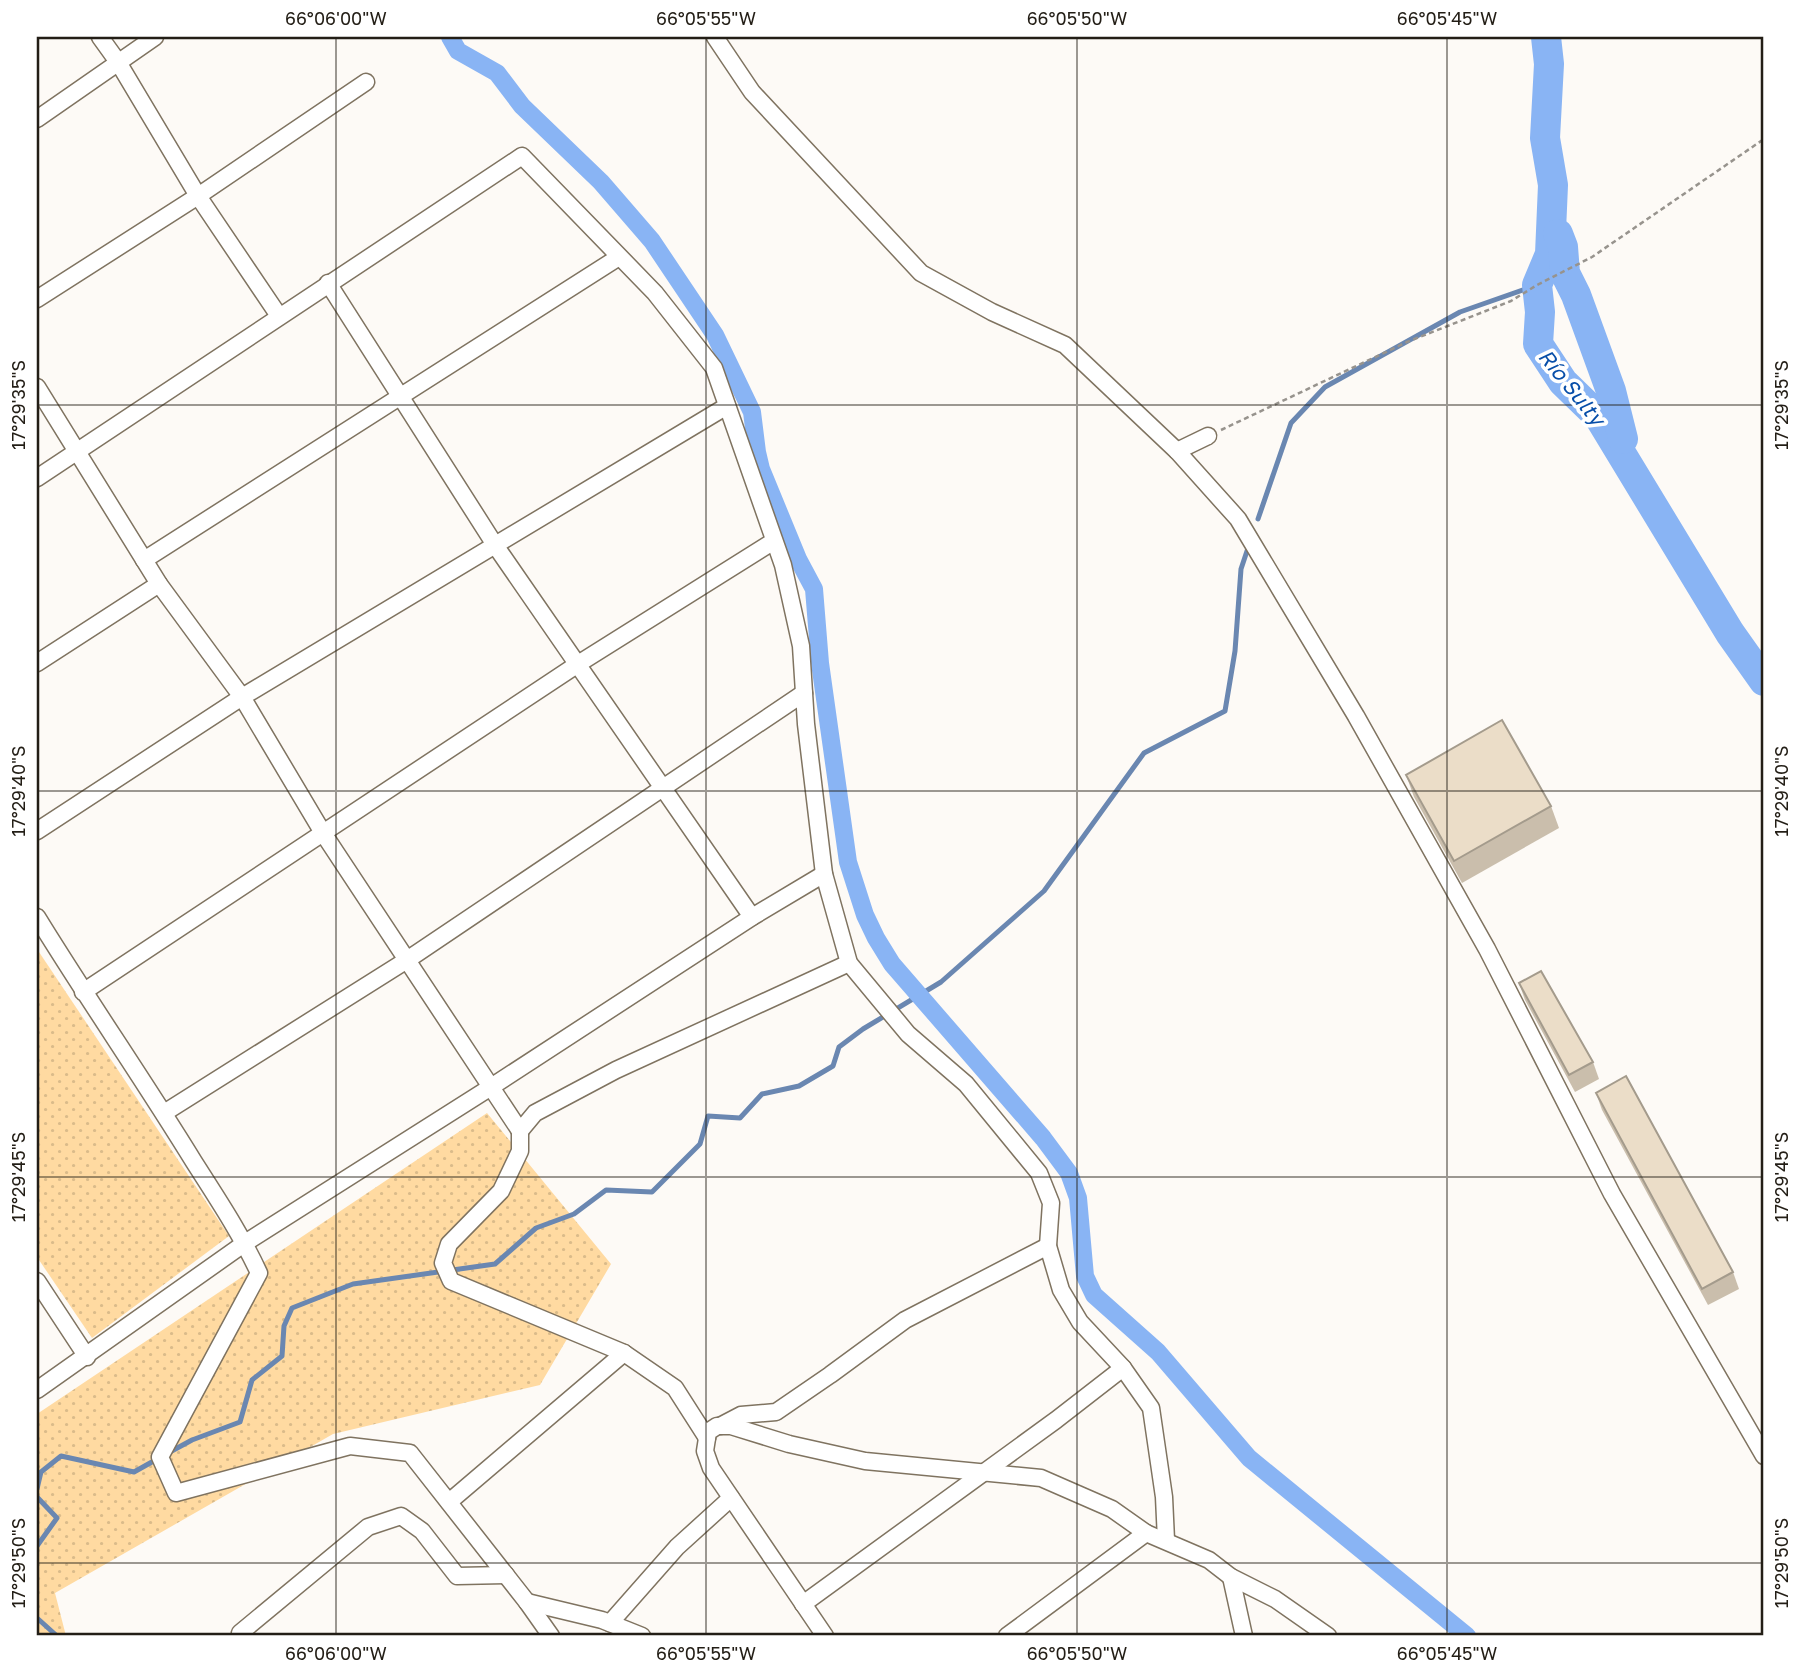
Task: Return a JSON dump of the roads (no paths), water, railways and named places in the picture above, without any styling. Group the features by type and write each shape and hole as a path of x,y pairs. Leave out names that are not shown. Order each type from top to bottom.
{"street":[{"path":"100,37 118,62 198,196 279,316"},
{"path":"37,119 155,37"},
{"path":"715,37 751,92 921,273 992,312 1065,345 1177,451 1238,519 1356,716 1486,948 1612,1194 1764,1456"},
{"path":"37,299 198,196 366,82"},
{"path":"37,478 522,156 655,293 714,368 783,565 801,646 824,874 849,963 908,1034 966,1084 1039,1173 1051,1203 1048,1246 1061,1290 1080,1322 1123,1368 1150,1408 1164,1497 1166,1540"},
{"path":"144,560 619,257"},
{"path":"328,284 495,545 752,917"},
{"path":"37,387 159,584 242,697 323,833 520,1131 520,1151 501,1191 449,1244 443,1263 451,1281 624,1353 675,1388 707,1438"},
{"path":"37,831 242,697 727,406"},
{"path":"1177,451 1208,436"},
{"path":"83,992 578,664 774,541"},
{"path":"37,663 159,584"},
{"path":"164,1112 407,961 662,786 804,693"},
{"path":"37,1390 245,1243 752,917 824,874"},
{"path":"37,917 83,992 164,1112 245,1243 260,1273 160,1457 176,1493 350,1446 410,1453 551,1636"},
{"path":"520,1131 535,1113 616,1070 849,963"},
{"path":"825,1636 711,1468 705,1451 708,1432 741,1415 776,1412 905,1320 1048,1246"},
{"path":"37,1281 87,1357"},
{"path":"449,1502 624,1353"},
{"path":"803,1604 1123,1368"},
{"path":"720,1426 731,1426 789,1444 865,1461 1041,1478 1112,1509 1146,1533 1209,1560 1230,1577 1275,1599 1328,1636"},
{"path":"610,1623 677,1548 731,1498"},
{"path":"239,1635 368,1527 401,1516 422,1531 457,1576 506,1575"},
{"path":"1007,1636 1146,1533"},
{"path":"1230,1577 1244,1636"},
{"path":"527,1602 610,1623 642,1636"}],"waterway":[{"path":"450,37 458,51 497,73 522,106 601,182 652,241 715,335 752,412 761,469 798,559 814,589 820,663 848,862 865,915 892,964 1043,1138 1069,1173 1078,1198 1085,1276 1094,1295 1158,1352 1249,1458 1467,1636"},
{"name":"Río Sulty","path":"1546,37 1549,64 1545,138 1553,185 1550,254 1537,285 1540,312 1538,344 1563,382 1599,417 1730,633 1764,681"},
{"name":"Río Sulty","path":"1558,234 1563,247 1565,273 1576,295 1611,391 1623,439"},
{"path":"1258,519 1291,423 1325,387 1460,312 1537,285"},
{"path":"168,1453 192,1440 240,1422 252,1380 282,1356 284,1326 292,1308 353,1284 495,1264 536,1228 574,1214 606,1190 652,1192 700,1144 708,1116 740,1118 762,1094 799,1086 833,1066 839,1047 863,1029 941,982 1044,891 1144,753 1225,711 1235,651 1241,569 1249,545"},
{"path":"37,1489 41,1472 61,1456 134,1472 159,1458"},
{"path":"37,1497 57,1518 37,1546"},
{"path":"37,1618 57,1636"}]}
